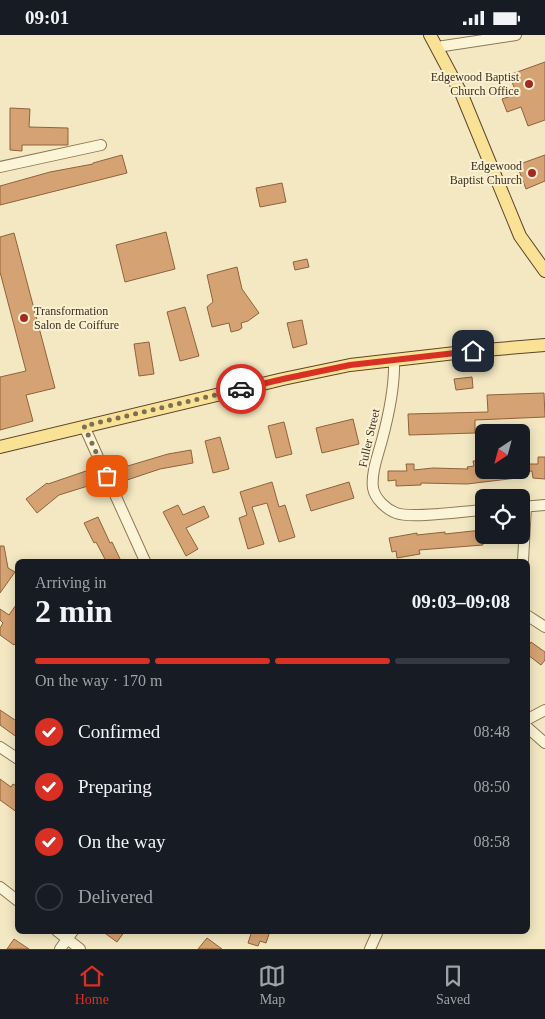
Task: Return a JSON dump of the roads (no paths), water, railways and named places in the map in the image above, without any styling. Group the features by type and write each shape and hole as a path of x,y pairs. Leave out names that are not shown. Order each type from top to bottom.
{"main road":[{"path":"430,35 465,102 520,236 545,271"},
{"path":"0,447 283,379 350,365 545,345"}],"street":[{"path":"437,47 516,35"},
{"path":"0,167 101,145"},
{"name":"Fuller Street","path":"394,360 395,375 374,472 373,489 382,505 397,513 422,515 475,511"},
{"path":"84,426 145,559"},
{"path":"530,506 545,505"},
{"path":"523,544 523,559"},
{"path":"530,617 545,627"},
{"path":"530,718 545,710"},
{"path":"530,730 545,743"},
{"path":"0,747 15,757"},
{"path":"0,887 15,899"},
{"path":"370,949 377,934"},
{"path":"60,949 70,935 80,949"}],"place":[{"name":"Edgewood Baptist Church Office","path":"529,84"},
{"name":"Edgewood Baptist Church","path":"532,173"},
{"name":"Transformation Salon de Coiffure","path":"24,318"}]}
